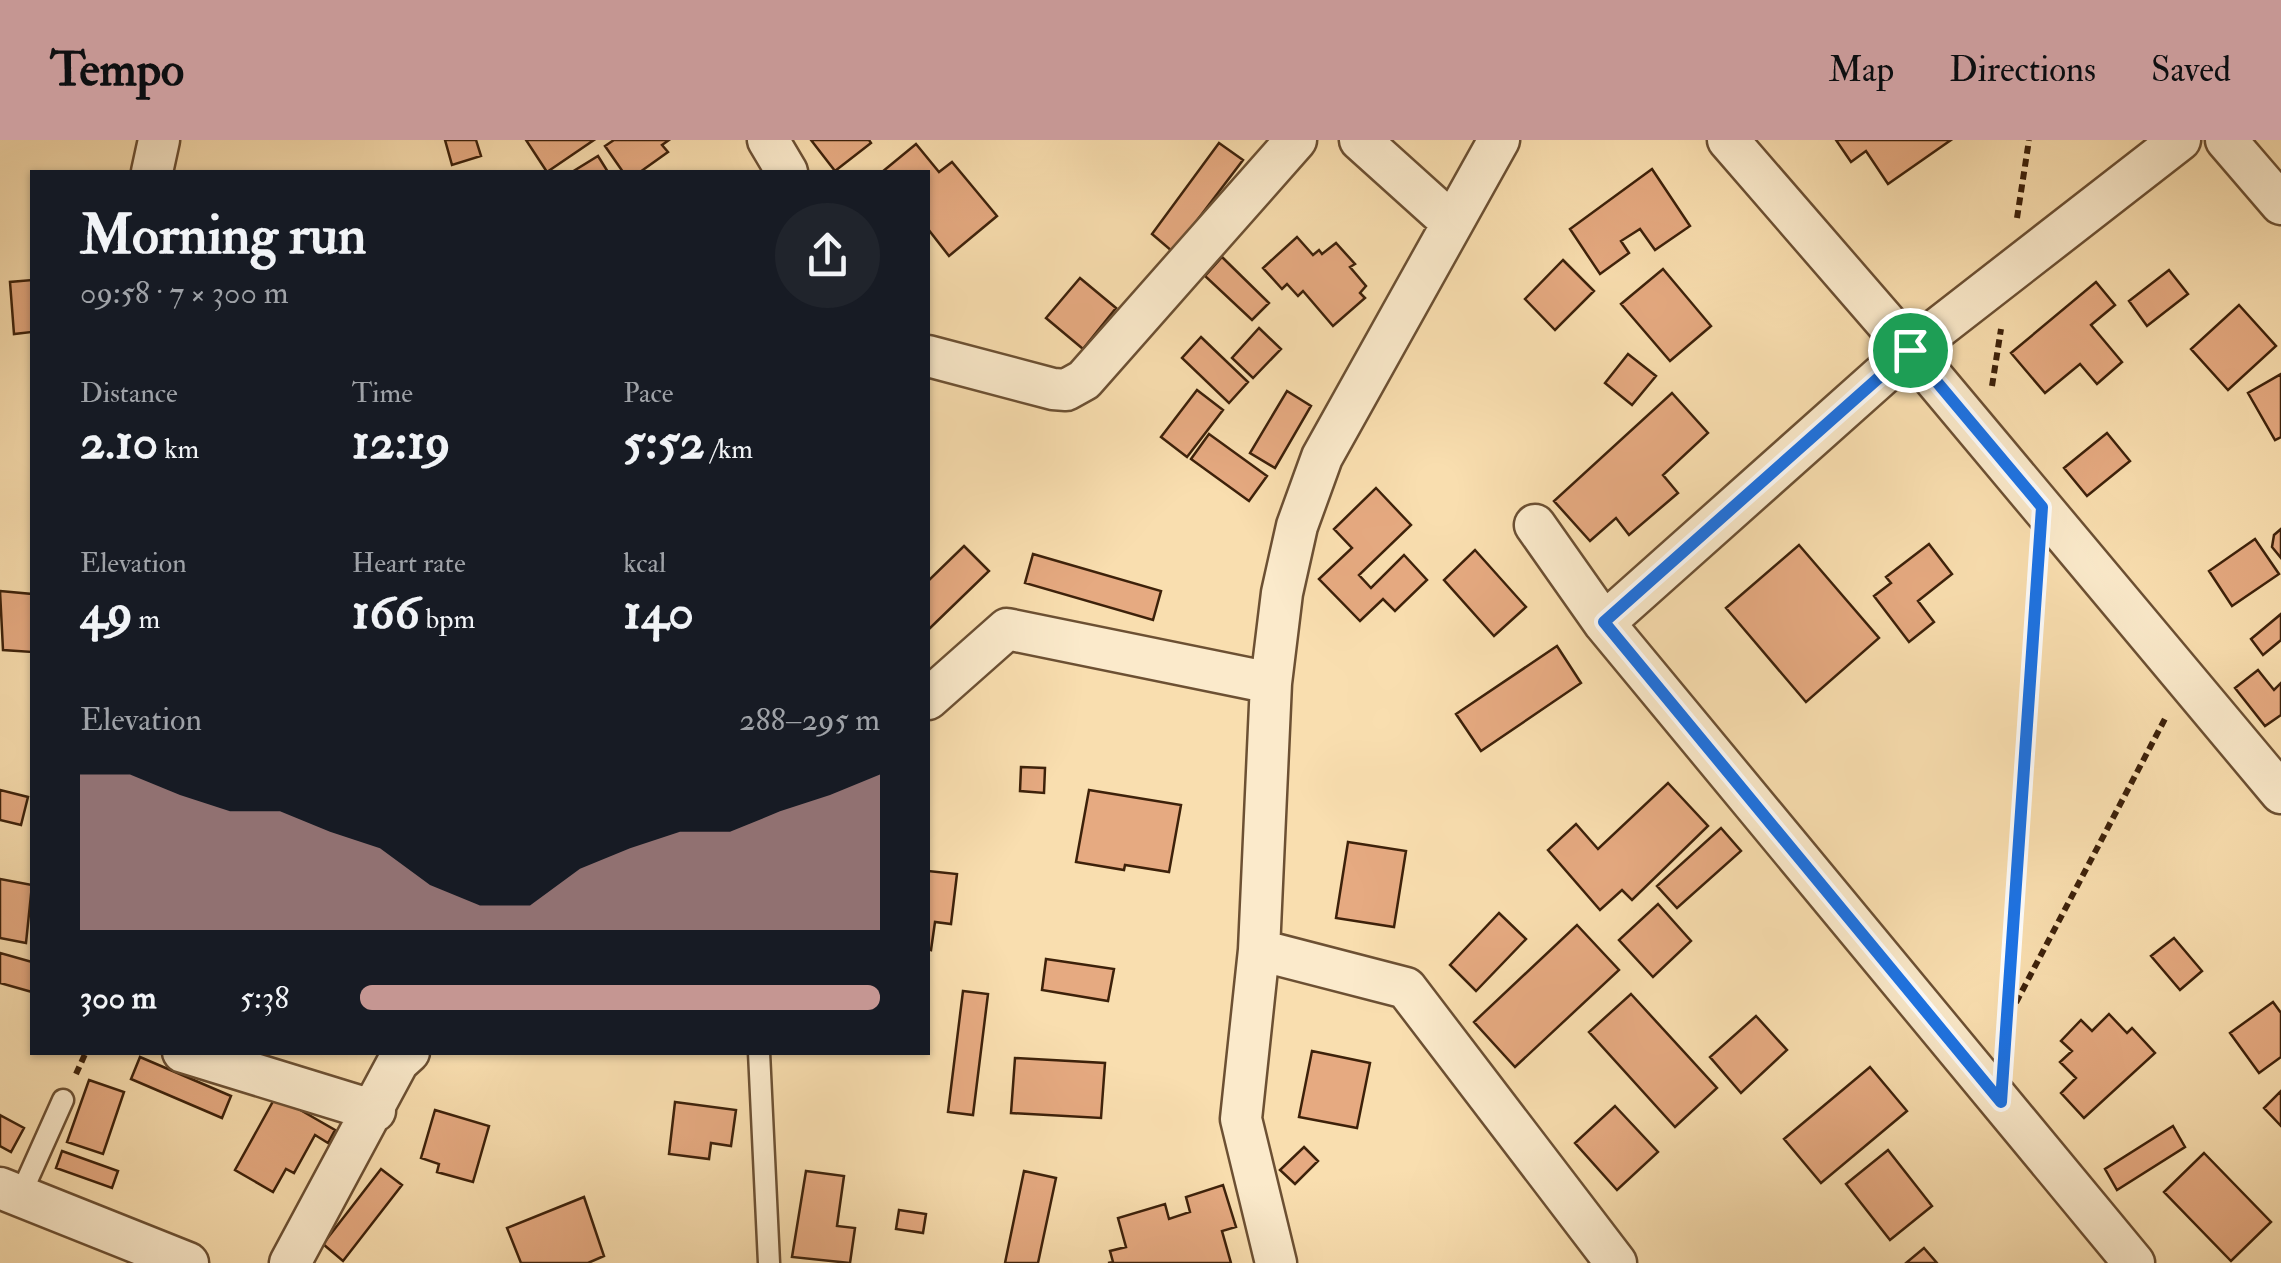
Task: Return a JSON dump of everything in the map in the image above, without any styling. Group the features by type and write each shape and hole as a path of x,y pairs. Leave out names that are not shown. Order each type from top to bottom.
{"street":[{"path":"152,170 160,140"},
{"path":"768,140 787,170"},
{"path":"930,357 1053,389 1066,390 1084,380 1296,140"},
{"path":"1360,140 1451,222"},
{"path":"1276,1263 1241,1119 1259,950 1271,683 1282,594 1297,526 1322,457 1499,140"},
{"path":"1728,140 1910,350 2281,793"},
{"path":"1604,622 1910,350 2180,140"},
{"path":"2226,140 2281,204"},
{"path":"1534,525 1604,622 2134,1263"},
{"path":"930,697 1008,629 1271,683"},
{"path":"1259,950 1406,988 1616,1263"},
{"path":"192,1055 374,1111"},
{"path":"290,1263 398,1062 406,1055"},
{"path":"10,1192 188,1263"}],"lane":[{"path":"759,1055 770,1263"},
{"path":"10,1192 63,1100"}],"path":[{"path":"2001,1102 2042,507"},
{"path":"2007,1020 2186,679"}],"building":[{"path":"445,140 476,140 481,156 452,165"},
{"path":"526,140 594,140 550,170 546,170"},
{"path":"614,140 669,140 662,145 668,152 643,170 622,170 605,146"},
{"path":"811,140 869,140 871,143 834,170"},
{"path":"1836,140 1951,140 1888,184 1866,151 1851,162"},
{"path":"1219,143 1243,160 1173,252 1152,234"},
{"path":"916,144 939,172 952,162 997,216 949,256 930,232 930,170 884,170"},
{"path":"598,156 607,170 575,170"},
{"path":"1652,169 1690,226 1655,250 1640,229 1621,241 1629,253 1600,274 1570,229"},
{"path":"1297,237 1313,255 1319,250 1322,254 1336,243 1355,264 1350,267 1366,286 1360,293 1365,298 1333,326 1303,291 1298,296 1287,284 1282,289 1263,268"},
{"path":"1222,257 1269,303 1252,320 1205,276"},
{"path":"1563,260 1594,291 1555,330 1525,299"},
{"path":"1663,269 1711,326 1670,361 1621,304"},
{"path":"2169,270 2188,294 2147,326 2129,301"},
{"path":"1080,278 1116,308 1083,349 1046,318"},
{"path":"30,280 30,332 14,334 10,282"},
{"path":"2096,282 2115,305 2091,325 2122,362 2097,384 2080,364 2045,393 2011,353"},
{"path":"2239,305 2276,346 2228,390 2191,349"},
{"path":"1259,328 1281,349 1253,378 1232,358"},
{"path":"1201,337 1248,382 1229,403 1182,358"},
{"path":"1628,354 1656,376 1632,405 1605,383"},
{"path":"2281,374 2281,437 2275,440 2248,393"},
{"path":"1197,390 1223,410 1187,457 1161,437"},
{"path":"1287,391 1311,406 1275,468 1250,453"},
{"path":"1672,393 1708,433 1663,475 1678,493 1629,535 1616,518 1590,541 1554,501"},
{"path":"2107,433 2130,461 2087,496 2064,468"},
{"path":"1209,434 1267,476 1249,501 1191,459"},
{"path":"1376,488 1411,525 1359,575 1371,588 1404,555 1427,580 1395,611 1383,599 1360,621 1319,579 1352,548 1334,529"},
{"path":"2281,529 2281,558 2272,547 2274,535"},
{"path":"2255,539 2279,574 2232,606 2209,571"},
{"path":"1929,544 1952,574 1918,601 1934,622 1909,642 1874,596 1891,583 1886,577"},
{"path":"1799,545 1879,638 1806,702 1726,608"},
{"path":"964,546 989,571 930,628 930,579"},
{"path":"1475,550 1526,607 1494,636 1444,580"},
{"path":"1033,554 1161,591 1153,620 1025,583"},
{"path":"0,591 30,594 30,652 3,650"},
{"path":"2281,614 2281,640 2263,655 2251,639"},
{"path":"1557,646 1581,683 1481,751 1456,714"},
{"path":"2258,670 2274,690 2281,683 2281,715 2265,726 2235,688"},
{"path":"1021,767 1045,768 1044,793 1020,791"},
{"path":"1668,783 1708,826 1632,900 1622,890 1600,910 1548,850 1576,824 1598,849"},
{"path":"0,790 28,797 21,825 0,820"},
{"path":"1089,790 1181,805 1169,872 1076,862"},
{"path":"1721,828 1741,851 1677,908 1657,886"},
{"path":"1348,842 1406,851 1394,927 1336,918"},
{"path":"930,871 957,874 951,924 935,922 931,950"},
{"path":"0,879 30,885 26,943 0,938"},
{"path":"1658,904 1691,941 1653,977 1619,940"},
{"path":"1499,913 1526,939 1476,991 1450,965"},
{"path":"1577,925 1619,970 1515,1067 1474,1022"},
{"path":"2174,938 2202,971 2180,990 2151,956"},
{"path":"0,953 30,961 30,991 0,983"},
{"path":"1046,959 1114,969 1108,1001 1042,990"},
{"path":"963,991 988,994 973,1115 948,1112"},
{"path":"1631,994 1717,1088 1675,1127 1589,1032"},
{"path":"2273,1002 2281,1013 2281,1057 2259,1073 2230,1033"},
{"path":"2109,1014 2127,1033 2132,1028 2155,1053 2084,1118 2061,1093 2076,1078 2060,1062 2072,1051 2061,1041 2081,1020 2092,1031"},
{"path":"1756,1016 1787,1050 1741,1093 1710,1057"},
{"path":"1312,1051 1370,1063 1357,1128 1299,1117"},
{"path":"140,1057 231,1096 222,1118 131,1079"},
{"path":"1015,1058 1105,1063 1101,1118 1011,1113"},
{"path":"1870,1067 1907,1111 1821,1183 1784,1139"},
{"path":"89,1080 124,1092 103,1154 67,1142"},
{"path":"2281,1091 2281,1126 2264,1108"},
{"path":"276,1096 335,1130 328,1143 315,1135 294,1173 286,1169 273,1192 235,1170"},
{"path":"675,1102 736,1110 731,1146 711,1143 709,1159 669,1154"},
{"path":"1615,1106 1658,1152 1617,1190 1575,1143"},
{"path":"435,1110 489,1126 473,1182 437,1172 439,1164 421,1158"},
{"path":"0,1115 24,1128 11,1152 0,1146"},
{"path":"2173,1126 2185,1147 2117,1190 2105,1169"},
{"path":"1304,1147 1318,1161 1295,1184 1280,1170"},
{"path":"1888,1150 1932,1206 1890,1240 1846,1184"},
{"path":"62,1151 118,1171 112,1188 56,1168"},
{"path":"2204,1153 2271,1222 2231,1261 2164,1192"},
{"path":"381,1169 402,1185 343,1261 323,1244"},
{"path":"806,1171 844,1176 837,1226 855,1228 850,1263 792,1257"},
{"path":"1024,1171 1056,1178 1038,1263 1005,1263"},
{"path":"1223,1185 1236,1227 1222,1231 1231,1263 1108,1263 1113,1262 1110,1251 1126,1247 1118,1218 1165,1204 1169,1219 1190,1212 1186,1197"},
{"path":"584,1197 604,1256 588,1263 521,1263 507,1228"},
{"path":"899,1210 926,1214 923,1233 896,1229"},
{"path":"1924,1248 1937,1263 1906,1263"}],"route":[{"path":"1910,350 2042,507 2001,1102 1604,622 1910,350"}]}
